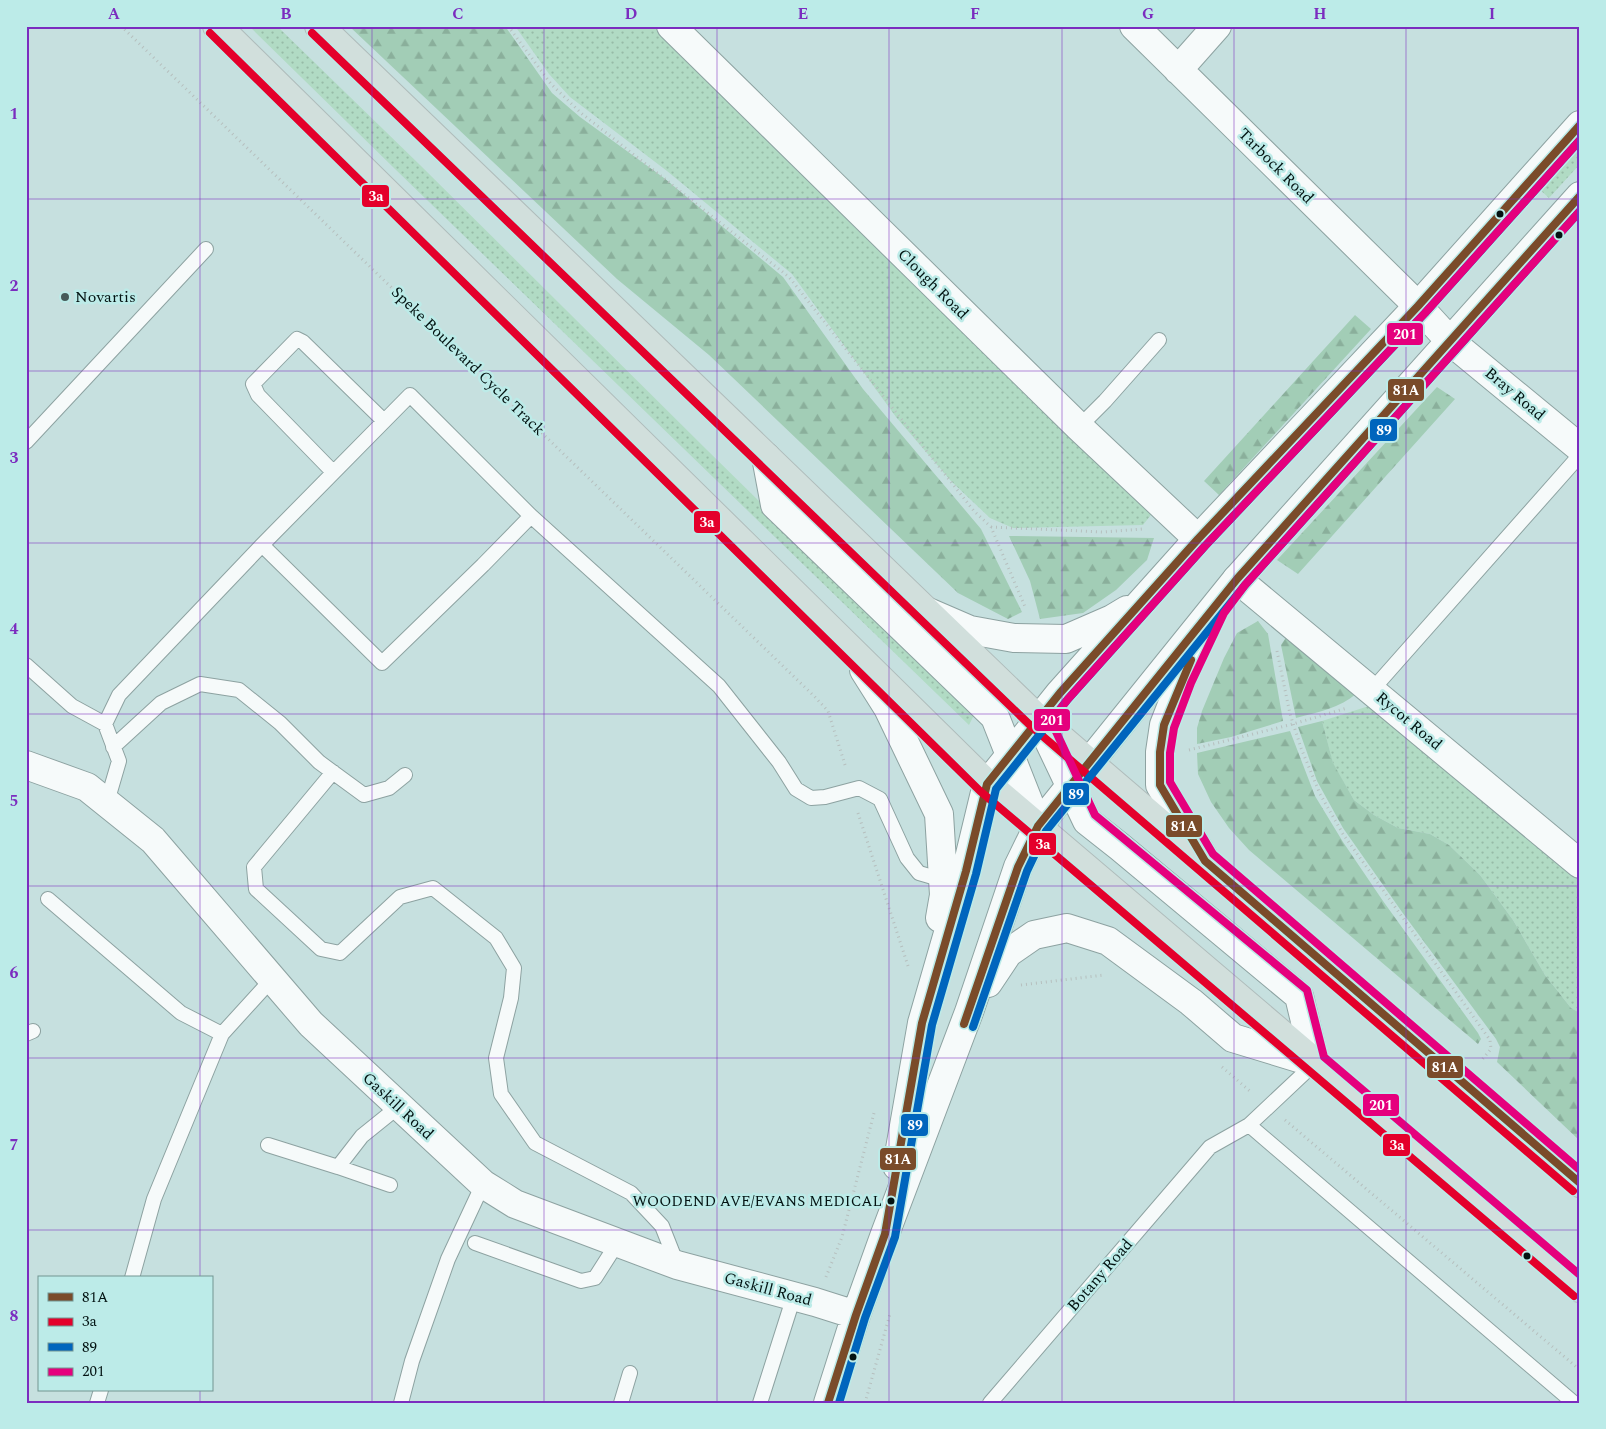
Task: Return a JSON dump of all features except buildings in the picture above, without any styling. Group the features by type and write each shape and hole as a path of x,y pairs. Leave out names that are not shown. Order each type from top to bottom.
{"highway":[{"path":"216,26 987,784 1580,1288"},
{"path":"320,26 1039,720 1580,1183"}],"street":[{"name":"Clough Road","path":"671,26 1079,427 1198,539"},
{"name":"Tarbock Road","path":"1134,26 1418,306 1450,341"},
{"path":"1178,70 1217,26"},
{"path":"922,1023 966,871 987,784 1060,693 1198,539 1418,306 1580,125"},
{"path":"828,1403 856,1315 969,1012 1018,867 1038,826 1238,579 1580,196"},
{"name":"Bray Road","path":"1450,341 1580,448"},
{"path":"766,457 775,505 995,717 1038,826"},
{"name":"Rycot Road","path":"1238,579 1580,864"},
{"path":"925,610 970,630 1014,638 1066,639 1112,619 1143,601"},
{"path":"1205,861 1160,785 1160,752 1164,725 1182,679 1215,608"},
{"path":"850,649 888,708 940,814 944,894 885,1234"},
{"path":"1039,720 1087,821 1299,996 1315,1063"},
{"name":"Gaskill Road","path":"26,765 87,787 153,840 311,1024 398,1107 483,1184 515,1204 677,1265 805,1299 856,1315"},
{"path":"969,1012 1008,953 1034,935 1067,928 1108,941 1191,1002 1233,1038 1315,1063"}],"lane":[{"path":"26,442 206,249"},
{"path":"333,472 258,395 253,384 297,339 304,342 384,421"},
{"path":"1079,427 1105,401 1159,340"},
{"path":"105,724 119,695 262,545 410,395 531,516 720,686 779,762 796,789 811,798 825,797 859,788 880,799 907,858 919,873 943,880"},
{"path":"1372,690 1580,455"},
{"path":"262,545 382,663 531,516"},
{"path":"26,665 72,706 105,724 120,761 107,802"},
{"path":"113,747 161,703 200,684 239,690 280,723 319,762 364,795 389,788 406,775"},
{"path":"333,772 254,867 256,889 321,949 340,953 400,897 433,888 496,938 514,968 511,998 496,1058 501,1094 535,1143 631,1193 662,1226 677,1265"},
{"path":"48,898 181,1013 222,1034"},
{"path":"133,1276 154,1198 222,1034 272,979"},
{"name":"Botany Road","path":"990,1403 1210,1147 1249,1125 1315,1063"},
{"path":"338,1167 362,1136 398,1107"},
{"path":"1249,1125 1574,1403"},
{"path":"268,1145 390,1185"},
{"path":"400,1403 412,1361 448,1259 483,1184"},
{"path":"475,1243 581,1281 595,1278 618,1242"},
{"path":"760,1403 805,1299"},
{"path":"621,1403 630,1373"}],"path":[{"name":"Speke Boulevard Cycle Track","path":"121,26 828,711 837,736 866,840 910,974"},
{"path":"508,26 551,84 580,113 789,278 974,511 991,527 1028,614"},
{"path":"991,527 1103,532 1151,528"},
{"path":"1288,622 1276,638 1278,656 1293,724 1320,794 1343,834 1490,1040 1490,1049 1477,1066"},
{"path":"1184,751 1343,710 1359,703 1372,690"},
{"path":"805,1299 842,1237 876,1105"}],"green space":[{"path":"249,26 277,26 975,713 969,725 395,169"},
{"path":"349,26 505,26 552,93 580,117 664,178 783,277 863,389 981,529 1022,612 1008,619 958,593 709,355 617,279"},
{"path":"515,26 658,26 1154,511 1143,525 1013,528 990,518 951,481 896,417 792,274 667,171 570,97 549,74"},
{"path":"1580,142 1580,164 1549,198 1538,188"},
{"path":"1355,315 1371,329 1219,495 1204,481"},
{"path":"1437,387 1455,399 1298,574 1277,560"},
{"path":"1009,536 1154,538 1147,560 1116,590 1083,613 1040,619 1030,581"},
{"path":"1258,621 1268,634 1283,721 1231,737 1197,744 1197,728 1202,711 1224,658 1237,633"},
{"path":"1289,633 1357,693 1336,706 1296,718 1281,645"},
{"path":"1372,705 1580,880 1580,1013 1571,1008 1545,975 1513,920 1480,875 1449,845 1430,834 1398,828 1374,815 1354,800 1333,764 1322,721"},
{"path":"1322,721 1333,763 1354,800 1374,815 1398,828 1430,834 1449,845 1480,875 1513,920 1545,975 1571,1008 1580,1013 1580,1141 1497,1062 1500,1047 1496,1039 1402,912 1343,828 1317,781 1298,727"},
{"path":"1290,731 1315,796 1343,842 1383,901 1478,1033 1481,1039 1478,1044 1249,850 1229,828 1211,802 1198,774 1197,753"}],"transit line":[{"name":"3a","path":"210,33 980,791 1574,1296"},
{"name":"3a","path":"312,33 1032,727 1573,1191"},
{"name":"81A","path":"828,1403 856,1315 885,1234 922,1023 966,871 987,784 1060,693 1198,539 1418,306 1580,125"},
{"name":"89","path":"839,1403 865,1318 895,1237 932,1025 976,874 996,789 1068,699 1205,546 1425,313 1580,140"},
{"name":"201","path":"1580,140 1425,313 1205,546 1068,699 1051,721 1095,815 1307,990 1324,1057 1580,1275"},
{"name":"81A","path":"964,1024 1018,867 1038,826 1237,579 1580,196"},
{"name":"89","path":"973,1027 1027,871 1046,831 1245,585 1580,211"},
{"name":"201","path":"1580,211 1245,585 1224,613 1191,683 1174,728 1170,753 1170,782 1213,854 1580,1170"},
{"name":"81A","path":"1191,660 1164,725 1160,752 1160,785 1205,861 1580,1183"}],"place":[{"name":"Novartis","path":"65,297"},
{"name":"WOODEND AVE/EVANS MEDICAL","path":"891,1201"}]}
